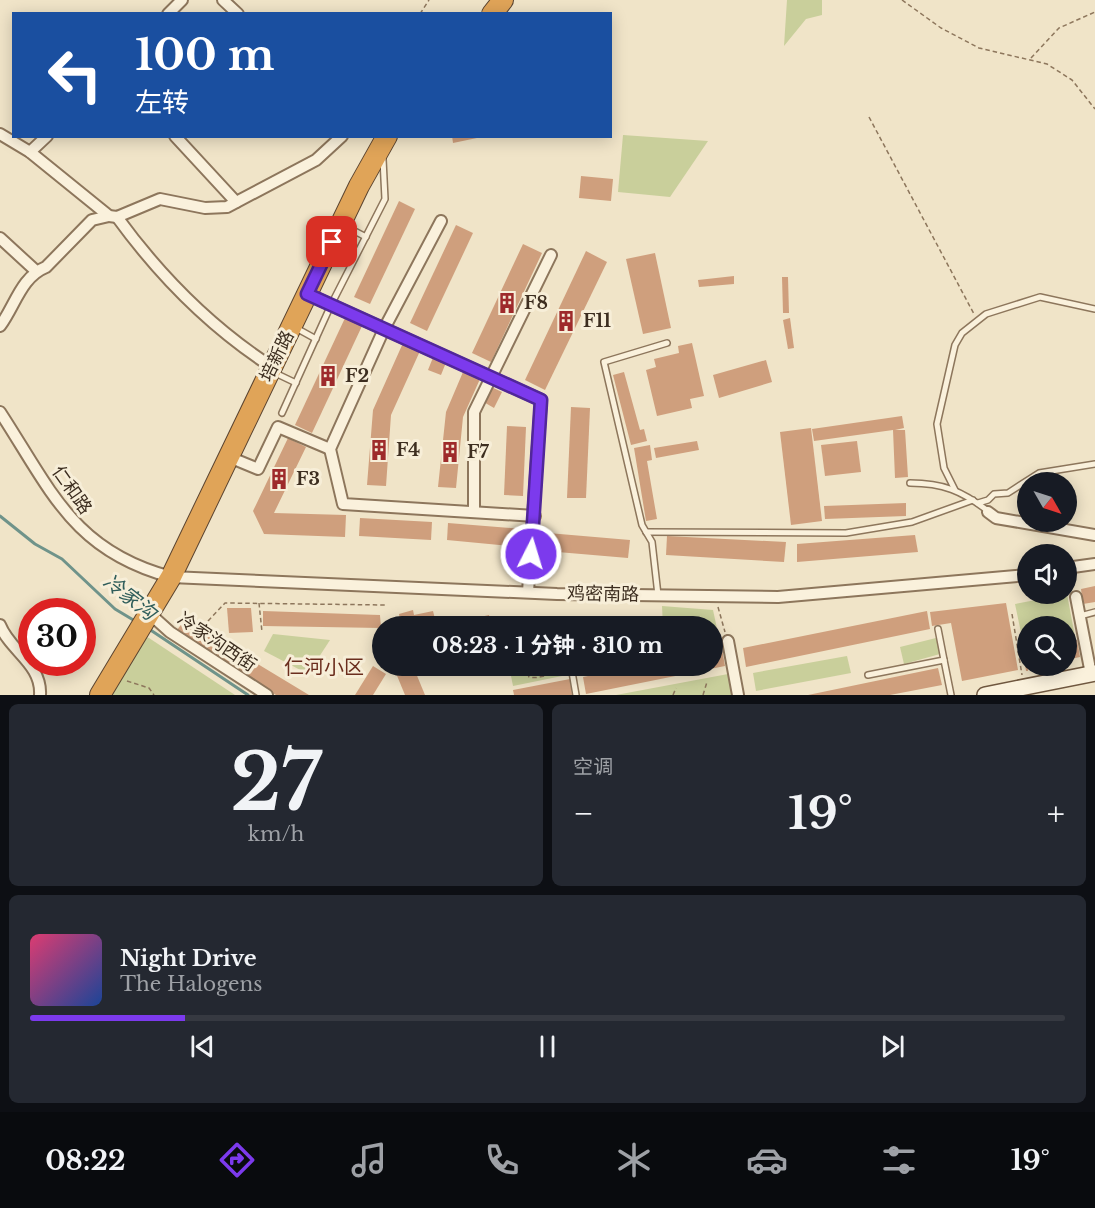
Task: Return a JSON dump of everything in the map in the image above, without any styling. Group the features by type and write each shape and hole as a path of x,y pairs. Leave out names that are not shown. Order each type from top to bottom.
{"highway":[{"path":"494,12 503,0"},
{"name":"培新路","path":"171,577 381,138"},
{"path":"100,695 171,577"}],"street":[{"path":"170,12 182,0"},
{"path":"224,0 236,12"},
{"path":"0,134 30,152 113,216 182,296 271,369"},
{"path":"30,152 45,138"},
{"path":"177,138 236,202"},
{"path":"0,326 11,311 18,292 36,271 46,267 92,220 113,216 160,199 205,208 227,207 316,160 340,138"},
{"path":"441,221 384,329 330,449 343,504 535,516"},
{"path":"0,238 36,271"},
{"path":"474,512 474,412 489,376 551,255"},
{"path":"307,294 541,400 535,516 528,592"},
{"name":"仁和路","path":"0,412 57,502 85,535 120,558 148,571 171,577"},
{"path":"229,457 258,469 278,427 330,449"},
{"path":"988,512 996,518 1054,526 1095,535"},
{"path":"1077,566 1095,564"},
{"name":"鸡密南路","path":"171,577 528,592 778,597 1017,576"},
{"path":"985,695 1093,674 1077,602"},
{"name":"冷家沟西街","path":"150,614 170,632 267,695"},
{"path":"0,625 4,637 28,660 41,684 40,695"},
{"path":"728,641 738,695"}],"lane":[{"path":"282,413 331,305 385,200 381,138"},
{"path":"341,224 366,237"},
{"path":"955,490 944,468 937,424 955,345 962,333 986,314 1040,297 1095,309"},
{"path":"292,326 316,339"},
{"path":"658,595 652,542 642,525 604,362 667,343"},
{"path":"271,369 296,383"},
{"path":"646,531 846,533 912,522 988,500 994,494 1008,493 1034,474 1095,464"},
{"path":"910,483 935,483 955,490 988,512"},
{"path":"1080,616 1095,612"},
{"path":"938,629 951,695"},
{"path":"868,675 944,660"},
{"path":"572,676 576,695"}],"path":[{"path":"902,0 941,28 979,48 1047,64 1071,80 1095,109"},
{"path":"1030,59 1059,28 1095,12"},
{"path":"869,117 977,320"},
{"path":"714,596 728,641"},
{"path":"208,621 225,603 386,604"},
{"path":"259,603 262,632"},
{"path":"1012,614 1024,687"},
{"path":"121,680 141,684 149,688 154,695"},
{"path":"703,695 707,682"},
{"path":"674,695 676,688"}],"green space":[{"path":"787,0 822,0 822,15 806,19 784,46"},
{"path":"623,135 708,141 670,197 618,192"},
{"path":"1015,604 1069,604 1071,616 1018,616"},
{"path":"662,606 713,610 714,616 662,616"},
{"path":"273,634 330,640 308,674 264,651"},
{"path":"143,636 149,638 235,695 107,695"},
{"path":"936,638 940,654 904,664 900,647"},
{"path":"847,656 851,673 756,691 753,673"},
{"path":"728,674 732,695 616,695 723,676"},
{"path":"511,676 562,676 513,686"}],"building":[{"path":"452,138 477,138 453,143"},
{"path":"581,176 613,179 611,201 579,198"},
{"path":"399,201 415,209 370,304 354,297"},
{"path":"456,225 473,233 427,331 410,323"},
{"name":"F8","path":"523,244 542,253 491,362 472,353"},
{"name":"F11","path":"586,251 607,262 545,390 525,380"},
{"path":"655,253 671,328 643,334 626,259"},
{"path":"734,276 734,284 699,287 698,280"},
{"path":"782,277 788,277 789,313 783,313"},
{"name":"F2","path":"345,318 362,326 312,433 295,425"},
{"path":"790,318 794,348 788,349 783,320"},
{"name":"F4","path":"403,343 420,351 391,415 386,486 367,485 373,410"},
{"path":"692,343 704,396 690,399 692,408 657,416 646,370 656,367 654,359 679,353 678,346"},
{"path":"434,355 447,360 441,375 428,370"},
{"path":"766,360 772,382 719,398 713,375"},
{"name":"F7","path":"463,372 480,379 463,417 456,488 438,487 446,412"},
{"path":"624,372 640,430 644,429 647,441 631,445 613,375"},
{"path":"489,386 502,392 494,408 482,401"},
{"path":"571,407 590,408 586,498 567,498"},
{"path":"902,416 904,428 895,430 905,430 908,477 895,478 893,430 814,441 812,429"},
{"path":"507,426 526,427 523,496 504,495"},
{"path":"811,428 822,521 791,525 780,432"},
{"name":"F3","path":"288,438 306,447 274,513 346,515 345,537 264,534 253,511"},
{"path":"697,441 699,450 656,458 654,448"},
{"path":"857,441 861,472 825,476 821,445"},
{"path":"650,445 652,460 647,461 657,519 646,521 634,448"},
{"path":"906,503 906,516 825,519 824,506"},
{"path":"360,518 432,522 431,540 359,536"},
{"path":"448,523 522,529 520,547 447,540"},
{"path":"548,533 630,540 628,558 546,551"},
{"path":"915,535 918,552 797,562 797,544"},
{"path":"667,536 786,542 784,562 666,555"},
{"path":"1095,586 1095,602 1083,604 1081,589"},
{"path":"1006,603 1017,670 962,681 951,623 932,626 930,612"},
{"path":"227,608 251,608 253,632 229,633"},
{"path":"413,610 414,615 433,611 434,616 399,616 399,614"},
{"path":"263,611 380,615 372,616 372,628 263,626"},
{"path":"927,611 930,629 746,667 743,648"},
{"path":"187,617 228,646 309,695 276,695 219,660 177,630"},
{"path":"1077,640 1080,657 1077,658"},
{"path":"372,668 372,676 385,676 373,695 355,695"},
{"path":"938,668 942,685 890,695 808,695"},
{"path":"397,676 417,676 425,695 405,695"},
{"path":"588,676 675,676 586,694 583,677"},
{"path":"570,679 572,695 514,695 513,690"}],"waterway":[{"name":"冷家沟","path":"0,516 35,544 62,559 115,609 135,621"},
{"name":"冷家沟","path":"149,629 248,695"}],"place":[{"name":"F8","path":"507,303"},
{"name":"F11","path":"566,321"},
{"name":"F2","path":"328,376"},
{"name":"F4","path":"379,450"},
{"name":"F7","path":"450,452"},
{"name":"F3","path":"279,479"}],"district":[{"name":"仁河小区","path":"324,667"}],"route":[{"path":"332,242 307,294 541,400 531,554"}]}
